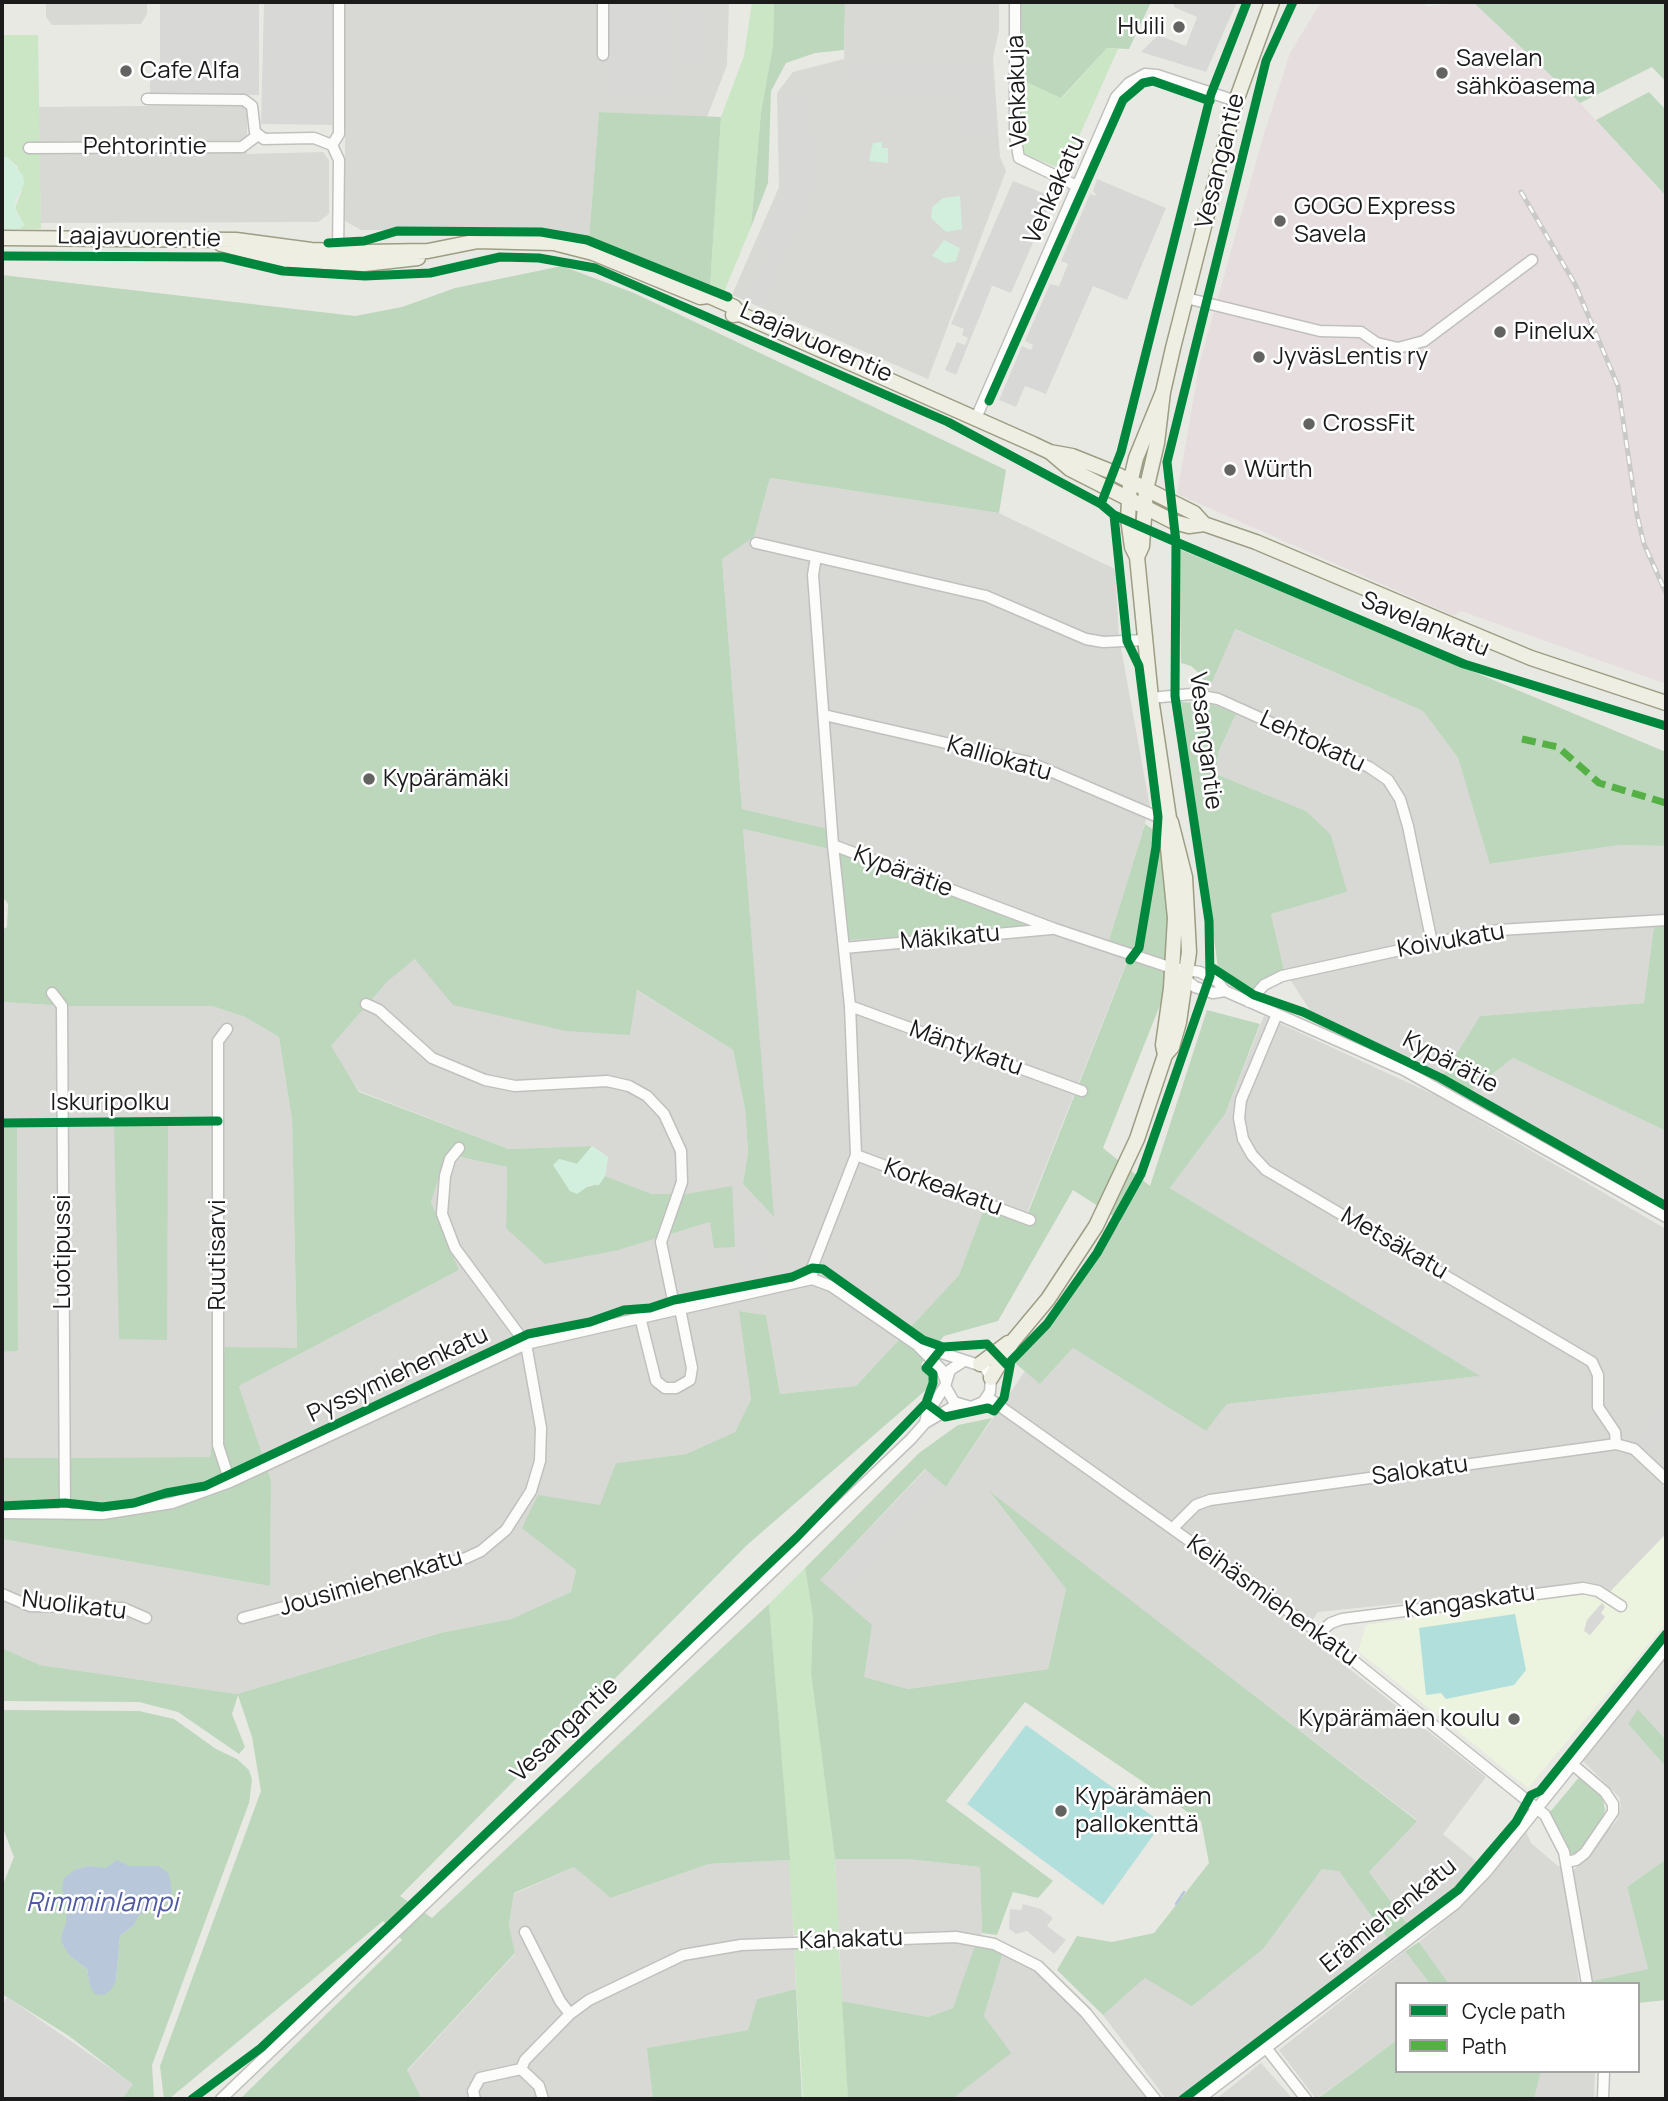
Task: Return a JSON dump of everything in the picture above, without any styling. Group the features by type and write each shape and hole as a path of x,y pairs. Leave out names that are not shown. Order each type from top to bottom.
{"main road":[{"name":"Vesangantie","path":"1137,557 1142,547 1144,498 1157,443 1163,392 1236,101 1272,2"},
{"name":"Laajavuorentie","path":"2,239 184,238 212,241 262,257 338,257 393,261 417,258 428,251 478,241 554,243 593,253 700,297 705,304 730,315 740,314 1050,452 1070,468 1129,498 1144,498"},
{"name":"Vesangantie","path":"991,1378 1013,1341 1076,1259 1107,1206 1137,1139 1165,1055 1172,1047 1188,975 1185,877 1175,827 1169,818 1151,698 1137,557 1132,547 1128,519 1130,483 1142,439 1163,392"},
{"name":"Laajavuorentie","path":"1050,452 1072,456 1112,472 1130,483"},
{"name":"Savelankatu","path":"1130,483 1174,522 1189,526 1204,524 1256,542 1531,658 1666,703"},
{"name":"Vesangantie","path":"1165,1055 1163,1045 1175,918 1166,828 1169,818"},
{"name":"Vesangantie","path":"980,1364 1013,1341"}],"street":[{"path":"332,145 339,134 339,2"},
{"path":"603,2 603,55"},
{"name":"Vehkakuja","path":"1015,2 1015,135 1019,158 1077,187"},
{"name":"Vehkakatu","path":"976,418 1116,97 1129,83 1145,75 1157,75 1236,101"},
{"path":"147,99 249,101 258,135 264,139 314,138 332,145 339,160 338,257"},
{"name":"Pehtorintie","path":"29,148 242,147 258,135"},
{"path":"1186,298 1320,331 1361,332 1377,343 1398,348 1424,341 1532,260"},
{"path":"756,542 986,596 1086,639 1103,642 1146,640"},
{"path":"816,558 813,575 833,845 850,1006 856,1156 812,1268 812,1279 831,1286 917,1345 941,1369 948,1395 958,1404 971,1407 987,1397 991,1378 980,1364 917,1345"},
{"name":"Lehtokatu","path":"1151,698 1191,694 1218,699 1369,767 1388,780 1399,799 1408,827 1433,943"},
{"name":"Kalliokatu","path":"824,715 1029,762 1158,817 1169,818"},
{"name":"Kypärätie","path":"833,845 1055,929 1188,975 1210,976 1225,991 1416,1076 1666,1217"},
{"name":"Koivukatu","path":"1249,1002 1264,985 1282,976 1499,930 1666,920"},
{"name":"Mäkikatu","path":"844,948 1055,929"},
{"name":"Luotipussi","path":"52,993 62,1006 65,1514"},
{"path":"366,1004 379,1010 432,1058 485,1080 516,1086 607,1081 629,1086 647,1096 664,1114 681,1151 682,1182 662,1242 692,1368 690,1380 676,1388 665,1388 656,1381 640,1317"},
{"name":"Mäntykatu","path":"850,1006 1082,1091"},
{"name":"Metsäkatu","path":"1277,1014 1241,1100 1239,1118 1243,1139 1252,1154 1266,1170 1592,1362 1598,1375 1598,1407 1615,1432 1616,1444"},
{"name":"Ruutisarvi","path":"227,1029 218,1041 218,1445 230,1482"},
{"path":"459,1148 450,1159 445,1175 442,1195 445,1226 455,1248 526,1344"},
{"name":"Korkeakatu","path":"856,1156 1030,1220"},
{"name":"Pyssymiehenkatu","path":"2,1513 65,1514 139,1509 172,1503 230,1482 526,1344 812,1279"},
{"name":"Jousimiehenkatu","path":"243,1618 446,1565 481,1551 500,1536 525,1503 540,1461 541,1428 526,1344"},
{"path":"946,1383 950,1370 964,1361"},
{"name":"Vesangantie","path":"925,1423 927,1414 946,1383"},
{"name":"Keihäsmiehenkatu","path":"987,1397 1319,1633 1537,1808 1552,1824 1566,1862 1587,1982"},
{"name":"Vesangantie","path":"221,2099 925,1423 958,1404"},
{"path":"1616,1444 1634,1449 1666,1479"},
{"name":"Salokatu","path":"1173,1528 1189,1510 1210,1500 1616,1444"},
{"name":"Kangaskatu","path":"1319,1633 1331,1623 1342,1619 1583,1587 1598,1591 1620,1606"},
{"name":"Nuolikatu","path":"2,1594 30,1606 123,1608 146,1618"},
{"name":"Erämiehenkatu","path":"1199,2099 1455,1904 1537,1808 1666,1648"},
{"path":"1566,1862 1576,1860 1585,1853 1613,1812 1613,1804 1605,1792 1573,1764"},
{"path":"525,1932 560,2001 570,2014"},
{"name":"Kahakatu","path":"521,2069 525,2060 570,2014 589,2000 683,1955 713,1948 812,1941 976,1938 1005,1948 1038,1966 1086,2013 1155,2099"},
{"path":"1267,2049 1306,2099"},
{"path":"475,2099 473,2091 480,2078 521,2069 538,2085 543,2099"},
{"path":"1603,2099 1604,2073"}],"shaded area":[{"path":"46,2 147,2 147,14 141,24 52,25 46,17"},
{"path":"160,2 259,2 259,95 150,95 150,77 160,76"},
{"path":"264,2 333,2 332,125 261,124"},
{"path":"345,2 729,2 727,65 707,117 599,112 589,238 540,230 361,230 345,221"},
{"path":"605,2 668,2 671,100 606,99"},
{"path":"680,2 702,2 703,68 681,68"},
{"path":"774,2 845,2 844,50 815,53 786,63 771,91 768,183 751,227 761,112 773,45"},
{"path":"845,2 999,2 999,30 993,58 1000,157 1006,171 928,379 732,295 779,187 777,93 793,72 844,59"},
{"path":"1021,2 1151,2 1129,49 1107,48 1061,98 1022,80"},
{"path":"1174,2 1237,2 1206,72 1141,52 1158,35 1186,46 1197,17 1174,7"},
{"path":"1321,2 1419,2 1428,6 1473,2 1580,103 1666,196 1666,684 1461,611 1454,616 1177,494 1200,361 1263,137 1290,53"},
{"path":"1473,2 1666,2 1666,82 1652,67 1580,103"},
{"path":"990,63 996,135 957,133 959,93 878,93 878,82 849,82 849,64"},
{"path":"1649,92 1666,110 1666,196 1596,120"},
{"path":"783,95 811,95 814,192 762,308 745,300 768,252 758,247 784,187"},
{"path":"247,105 247,154 323,152 329,160 329,214 318,222 41,223 38,107"},
{"path":"599,112 721,117 710,287 589,238"},
{"path":"882,142 882,148 888,148 888,163 869,161 873,143"},
{"path":"2,157 7,157 23,175 24,184 15,202 16,213 25,225 19,229 2,230"},
{"path":"1097,179 1166,208 1127,300 1093,286 1046,394 1025,386 1016,407 999,400 1022,346 1031,350 1033,345 1025,341 1050,284 1059,286 1068,264 1061,261 1090,194 1097,196 1093,191"},
{"path":"1013,181 1053,197 1011,293 988,284 992,286 956,375 945,370 957,342 965,345 968,338 962,335 964,329 951,324"},
{"path":"960,196 962,229 946,232 931,218 932,207 943,198"},
{"path":"944,240 960,248 956,261 945,263 932,256"},
{"path":"562,266 634,293 1006,470 999,513 770,478 754,537 722,559 742,809 828,829 829,849 743,829 774,1217 743,1184 748,1152 745,1109 733,1050 637,990 630,1035 566,1031 453,1005 415,959 388,981 331,1046 359,1092 509,1149 592,1146 577,1164 559,1159 560,1173 570,1191 599,1184 605,1176 652,1194 686,1194 732,1186 735,1247 714,1248 710,1222 619,1250 545,1264 506,1228 507,1167 446,1154 431,1202 459,1270 239,1386 271,1480 270,1586 2,1539 2,1458 210,1457 225,1347 297,1348 292,1120 279,1037 245,1017 212,1006 67,1006 2,1002 2,930 7,927 8,904 2,896 2,275 355,316 402,307 455,288"},
{"path":"770,478 999,513 1115,569 1119,637 1150,807 1109,940 1131,951 1023,1223 984,1210 959,1275 856,1386 780,1394 766,1315 740,1311 751,1399 735,1432 686,1454 616,1463 601,1505 523,1528 576,1570 571,1592 511,1619 439,1633 237,1694 40,1665 2,1648 2,1539 270,1586 271,1480 239,1386 459,1270 431,1202 445,1154 507,1167 506,1228 619,1250 710,1222 734,1247 686,1194 652,1194 605,1176 608,1157 592,1146 509,1149 359,1091 330,1047 388,981 415,959 630,1035 636,990 733,1050 745,1109 748,1152 743,1184 773,1216 743,829 828,849 827,829 742,809 722,559 754,537"},
{"path":"1179,549 1666,752 1666,846 1620,845 1490,864 1458,758 1423,711 1235,629 1208,691 1200,674 1191,666 1181,663"},
{"path":"1234,629 1423,711 1458,758 1491,864 1620,845 1666,846 1666,926 1654,926 1644,1003 1480,1016 1442,1077 1311,1012 1284,970 1271,914 1347,892 1306,811 1216,774 1218,753 1236,714 1212,704 1208,691"},
{"path":"1181,702 1212,704 1236,714 1218,753 1216,774 1306,811 1331,835 1347,892 1271,914 1284,970 1253,989 1218,968"},
{"path":"1145,824 1158,833 1170,934 1164,995 1103,1148 1150,1186 1207,1010 1260,1024 1225,1114 1170,1188 1480,1376 1227,1404 1206,1431 1073,1348 1040,1384 1015,1363 1121,1221 1073,1190 998,1321 944,1336 921,1364 929,1377 927,1389 747,1545 400,1896 432,1918 769,1604 790,1860 709,1864 611,1898 574,1867 514,1893 509,1925 515,1953 407,2070 422,2099 240,2099 402,1940 383,1921 169,2099 164,2099 160,2066 261,1791 252,1737 238,1695 232,1714 245,1747 239,1754 178,1712 139,1702 2,1701 2,1648 40,1665 237,1694 440,1633 511,1619 571,1592 576,1570 522,1528 538,1495 600,1505 616,1463 686,1454 735,1432 751,1399 739,1311 766,1315 780,1394 856,1386 959,1275 984,1209 1024,1223 1131,952 1109,940"},
{"path":"838,852 1038,927 848,940"},
{"path":"1654,926 1666,926 1666,1131 1513,1058 1469,1092 1442,1077 1480,1016 1644,1003"},
{"path":"2,1002 67,1006 212,1006 245,1017 279,1037 292,1120 297,1349 225,1347 210,1457 2,1458 2,1352 18,1351 17,1128 2,1128"},
{"path":"1264,1016 1437,1096 1666,1229 1666,1472 1658,1480 1666,1489 1666,1534 1610,1592 1593,1584 1318,1612 1304,1633 1486,1777 1443,1834 1477,1862 1454,1889 1408,1925 1369,1872 1417,1820 991,1494 1066,1589 1048,1669 908,1689 864,1677 820,1580 926,1469 946,1487 1025,1371 1041,1383 1073,1348 1206,1431 1227,1404 1479,1376 1170,1188 1225,1114"},
{"path":"1513,1058 1666,1131 1666,1203 1469,1092"},
{"path":"168,1124 167,1340 119,1339 114,1125"},
{"path":"2,1128 17,1128 18,1351 2,1352"},
{"path":"592,1146 608,1157 605,1176 599,1185 590,1185 577,1194 570,1191 553,1165 559,1159 577,1164"},
{"path":"762,1218 766,1265 757,1266 758,1280 747,1280 746,1265 738,1266 734,1221"},
{"path":"1666,1403 1666,1432 1649,1452 1634,1439"},
{"path":"992,1418 946,1487 925,1469 820,1580 872,1625 864,1677 908,1689 1048,1669 1066,1589 989,1491 1417,1821 1369,1872 1408,1925 1388,1939 1339,1871 1322,1869 1264,1948 1192,2006 1145,1978 1103,2015 1057,1970 1077,1936 1112,1942 1154,1933 1209,1863 1201,1821 1025,1702 946,1801 1053,1881 1038,1898 1013,1892 997,1935 982,1933 980,1867 908,1859 835,1859 811,1673 813,1617 805,1568 919,1453 958,1425"},
{"path":"927,1472 942,1487 846,1589 830,1573"},
{"name":"Kypärämäen koulu","path":"1666,1534 1666,1623 1528,1788 1358,1651 1366,1625 1581,1594 1602,1600"},
{"path":"1602,1603 1605,1607 1601,1613 1605,1617 1590,1635 1584,1631 1587,1620"},
{"path":"1515,1614 1526,1670 1514,1685 1446,1699 1441,1693 1426,1695 1419,1628"},
{"path":"1666,1652 1666,1740 1639,1710 1628,1724 1666,1767 1666,1859 1627,1887 1648,1969 1592,1981 1572,1872 1617,1820 1621,1806 1619,1797 1581,1759"},
{"path":"1638,1709 1666,1740 1666,1767 1628,1724"},
{"path":"2,1710 139,1711 174,1719 216,1749 237,1759 249,1770 252,1780 249,1803 152,2065 154,2099 122,2099 132,2084 69,2036 2,1994 2,1887 14,1857 2,1826","holes":["88,1866 106,1869 160,1866 167,1899 155,1903 138,1915 134,1925 120,1936 116,1980 90,1985 87,1969 70,1956 61,1936 66,1924 66,1898 76,1869"]},
{"name":"Kypärämäen pallokenttä","path":"1026,1725 1162,1823 1103,1905 967,1804"},
{"path":"1581,1775 1602,1794 1605,1810 1599,1831 1576,1855 1569,1854 1550,1812"},
{"path":"1526,1831 1531,1843 1558,1866 1562,1865 1579,1982 1448,1982 1419,1942 1467,1901"},
{"path":"835,1859 908,1859 980,1867 982,1933 953,2008 928,2017 842,2001"},
{"path":"1666,1859 1666,2000 1640,2003 1640,1982 1592,1982 1648,1969 1627,1887"},
{"path":"790,1860 796,1989 757,1999 748,2030 648,2048 653,2099 422,2099 407,2071 515,1954 509,1925 514,1894 574,1867 612,1898 709,1864"},
{"path":"1322,1869 1339,1870 1388,1939 1177,2099 1166,2099 1103,2015 1145,1978 1264,1948"},
{"path":"1023,1904 1041,1909 1053,1918 1047,1926 1066,1940 1054,1954 1027,1931 1016,1934 1009,1929 1010,1909 1021,1910"},
{"path":"1419,1942 1448,1982 1428,1982 1405,1951"},
{"path":"976,1943 1003,1952 984,2016 1011,2053 952,2099 848,2099 842,2001 928,2017 953,2008"},
{"path":"1405,1951 1428,1982 1395,1982 1395,2041 1316,2099 1279,2050"},
{"path":"1003,1952 1033,1970 1081,2013 1149,2099 952,2099 1010,2053 984,2016"},
{"path":"796,1989 802,2099 653,2099 647,2048 748,2030 757,1999"},
{"path":"7,1997 133,2084 122,2099 2,2099 2,2006"},
{"path":"1395,2041 1395,2073 1540,2073 1534,2099 1317,2099"},
{"path":"1261,2063 1293,2099 1216,2099"},
{"path":"1540,2073 1595,2073 1594,2099 1534,2099"}],"green space":[{"path":"752,2 774,2 773,45 761,112 751,227 724,292 710,287 721,117 744,56"},
{"path":"2,35 38,35 41,229 19,229 24,225 15,208 22,190 18,167 7,157 2,157"},
{"path":"1107,48 1118,49 1064,170 1026,155 1022,147 1022,80 1062,98"},
{"path":"805,1568 813,1617 811,1673 835,1859 839,1932 794,1935 769,1604"},
{"path":"839,1947 848,2099 803,2099 794,1949"}],"water":[{"name":"Rimminlampi","path":"117,1860 129,1866 159,1866 169,1874 172,1893 139,1915 134,1925 120,1936 116,1980 111,1990 104,1995 95,1994 90,1986 87,1969 70,1956 62,1943 61,1936 66,1923 66,1898 62,1889 64,1878 76,1869 88,1866 106,1868"}],"waterway":[{"path":"1176,1904 1184,1892"}],"railway":[{"path":"1521,192 1575,284 1618,386 1637,515 1644,544 1666,593"}],"marked path":[{"path":"1522,739 1558,747 1599,783 1666,803"}],"cycle path":[{"path":"1101,504 1121,452 1211,94 1247,2"},
{"path":"926,1403 945,1417 988,1408 994,1411 1004,1398 1011,1361 1047,1324 1097,1253 1141,1174 1210,976 1209,921 1175,696 1176,542 1167,462 1266,61 1293,2"},
{"path":"989,401 1123,100 1143,83 1153,81 1210,101"},
{"path":"328,243 364,241 397,231 541,232 587,240 728,297"},
{"path":"2,256 223,257 283,271 365,276 430,273 500,257 539,258 595,268 948,422 1101,504 1114,515 1176,542 1464,664 1666,726"},
{"path":"1114,515 1127,641 1139,666 1158,817 1156,847 1139,948 1130,960"},
{"path":"1211,967 1254,995 1303,1012 1441,1078 1666,1206"},
{"name":"Iskuripolku","path":"2,1123 218,1121"},
{"path":"2,1506 65,1503 102,1507 134,1503 166,1493 205,1486 528,1334 590,1322 624,1310 650,1308 674,1300 792,1277 812,1268 823,1269 923,1340 943,1347 987,1344 1008,1366"},
{"path":"192,2099 261,2048 797,1537 926,1403 933,1383 933,1374 926,1368 943,1347"},
{"path":"1183,2099 1458,1890 1516,1822 1531,1795 1540,1791 1666,1634"}],"place":[{"name":"Huili","path":"1179,27"},
{"name":"Cafe Alfa","path":"126,71"},
{"name":"Savelan sähköasema","path":"1442,73"},
{"name":"GOGO Express Savela","path":"1280,221"},
{"name":"Pinelux","path":"1500,332"},
{"name":"JyväsLentis ry","path":"1259,357"},
{"name":"CrossFit","path":"1309,424"},
{"name":"Würth","path":"1230,470"},
{"name":"Kypärämäki","path":"369,779"},
{"name":"Kypärämäen koulu","path":"1514,1719"},
{"name":"Kypärämäen pallokenttä","path":"1061,1811"}]}
